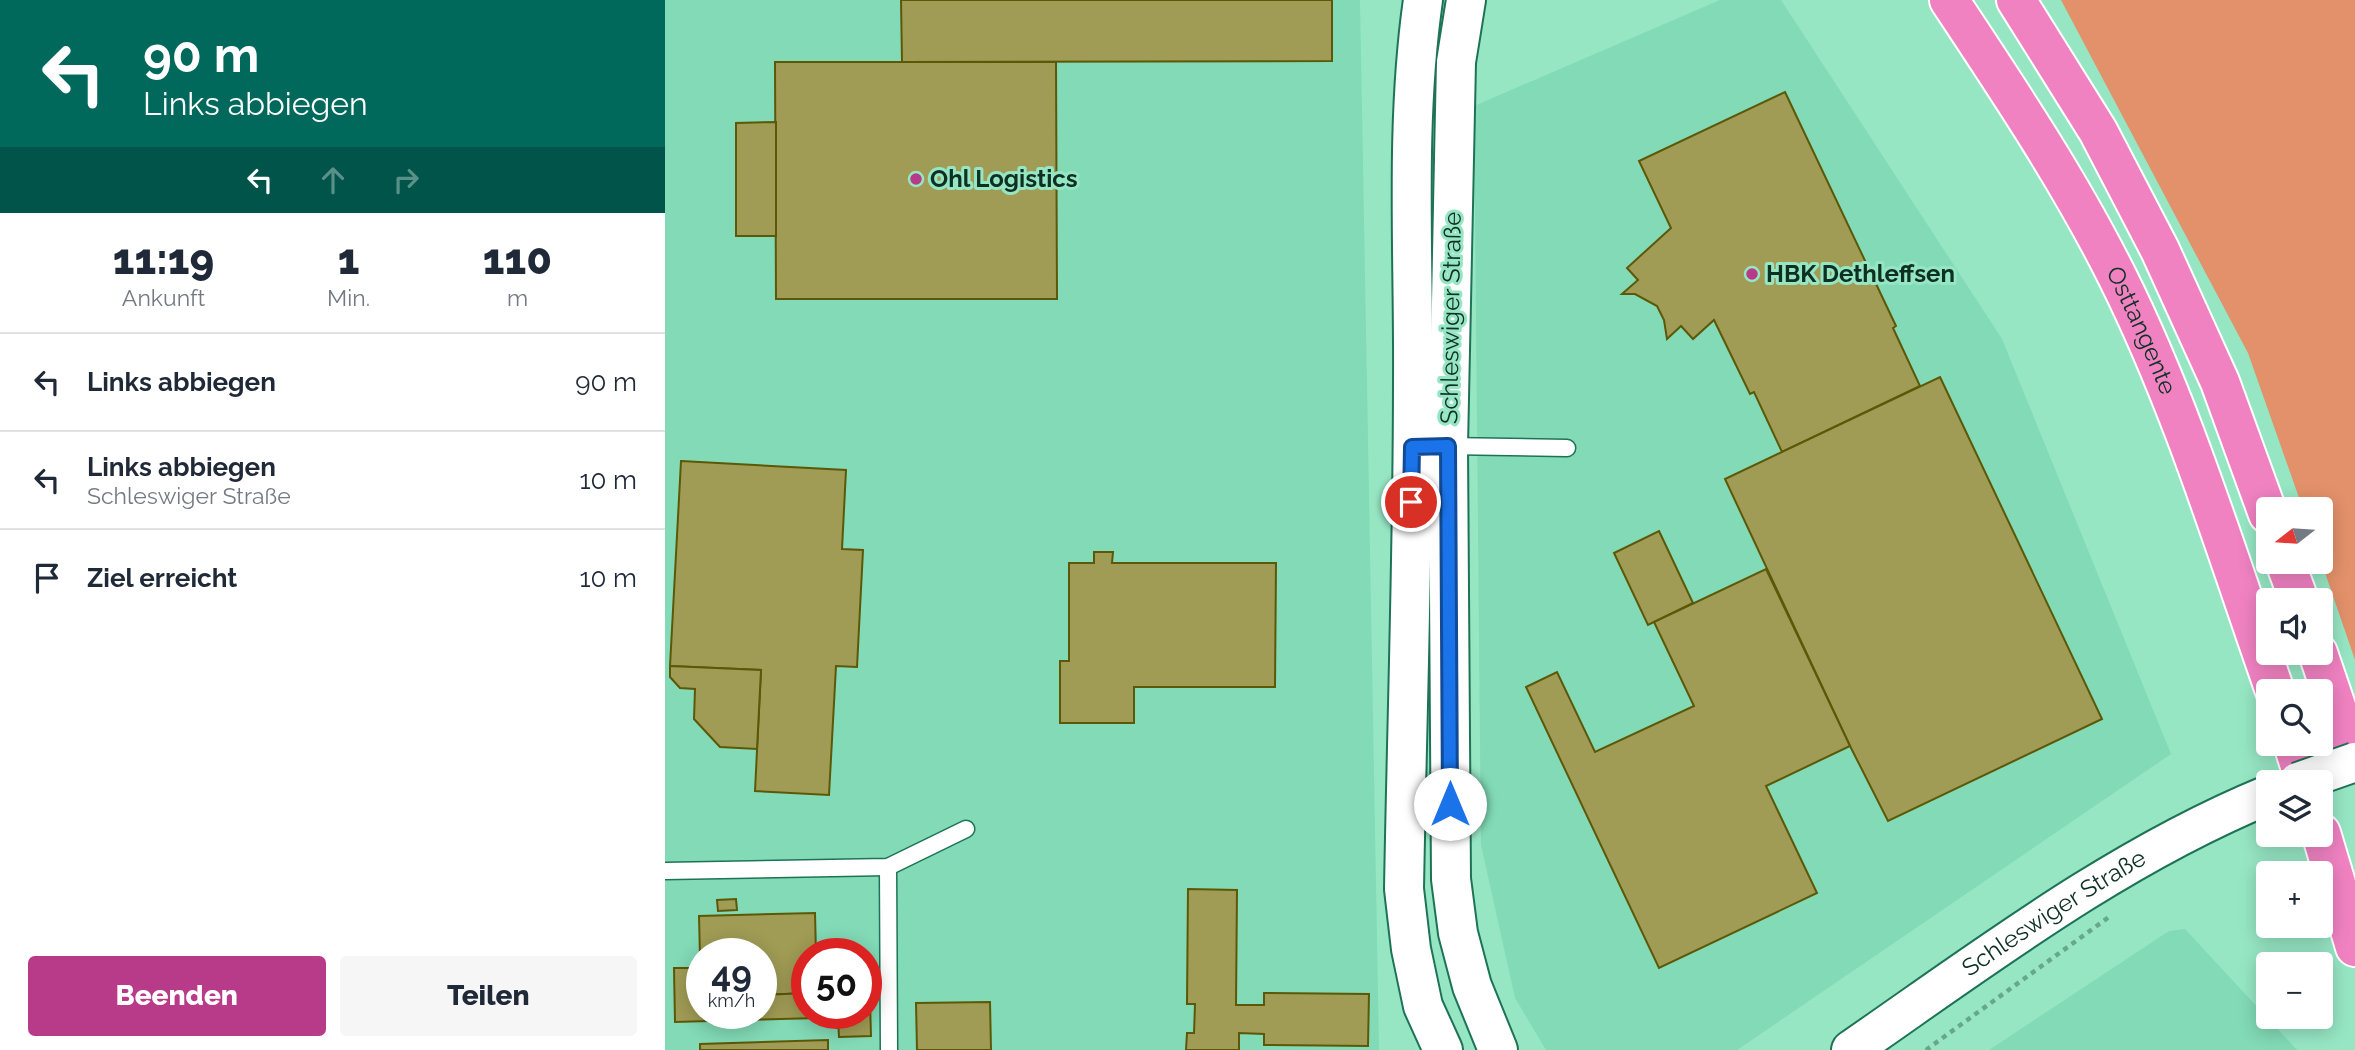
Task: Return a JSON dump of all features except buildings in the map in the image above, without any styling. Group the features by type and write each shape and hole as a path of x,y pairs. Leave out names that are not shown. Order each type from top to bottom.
{"highway":[{"name":"Osttangente","path":"1949,0 2058,172 2116,276 2170,396 2271,679"},
{"path":"2016,0 2098,131 2160,250 2221,382 2262,497"},
{"path":"2322,665 2355,762"},
{"path":"2325,847 2355,947"}],"main road":[{"name":"Schleswiger Straße","path":"1423,0 1415,58 1411,174 1430,446 1451,879 1458,933 1472,986 1498,1050"},
{"name":"Schleswiger Straße","path":"1443,1050 1423,1006 1411,949 1404,888 1456,62 1466,0"},
{"path":"2332,770 2355,762"},
{"name":"Schleswiger Straße","path":"1851,1050 2026,929 2169,841 2256,800"}],"lane":[{"path":"1430,446 1567,448"},
{"path":"665,871 888,867 966,828"},
{"path":"888,867 889,1050"}],"path":[{"path":"1926,1050 2112,916"}],"shaded area":[{"path":"665,0 1360,0 1379,1050 665,1050"},
{"path":"1720,0 1781,0 2002,339 2171,754 1737,1050 1546,1050 1515,998 1481,845 1474,106"},
{"path":"2061,0 2355,0 2355,660 2333,596 2333,588 2330,588 2325,574 2333,574 2333,497 2299,497 2248,353"},
{"path":"2185,929 2256,1006 2256,1029 2278,1029 2297,1050 1989,1050 2169,931"}],"place":[{"name":"Ohl Logistics","path":"916,179"},
{"name":"HBK Dethleffsen","path":"1752,274"}],"route":[{"path":"1411,502 1412,447 1448,446 1450,804"}]}
